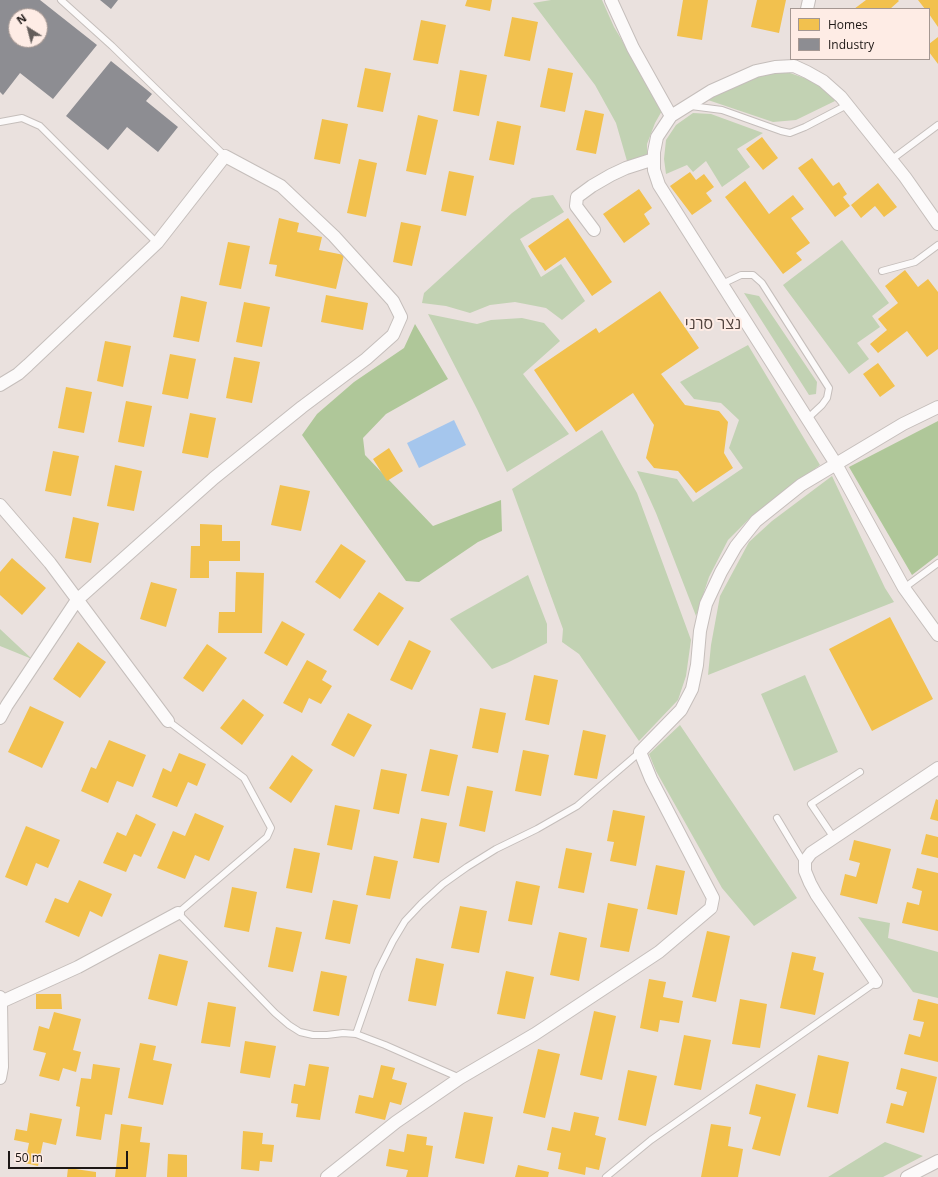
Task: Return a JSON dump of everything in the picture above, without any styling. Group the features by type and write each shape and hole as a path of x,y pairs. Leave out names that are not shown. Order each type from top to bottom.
{"street":[{"path":"611,0 633,48 672,116"},
{"path":"936,628 904,588 836,464 659,185 654,170 654,152 657,137 672,116 711,90 756,71 795,63 823,81 841,97 905,177 938,224"},
{"path":"0,385 18,374 28,365 157,243 225,156 281,186 339,242 393,301 401,317 393,335 366,359 302,407 214,478 77,600 6,705 0,718"},
{"path":"594,230 576,206 577,197 611,175 626,168 654,159"},
{"path":"327,1177 396,1122 460,1078 535,1034 659,952 710,908 713,898 651,779 640,752 681,710 692,689 697,665 700,631 706,604 721,572 736,546 756,521 801,485 903,424 938,407"},
{"path":"0,505 50,563 168,721"},
{"path":"876,982 816,894 805,871 805,861 811,853 938,768"},
{"path":"0,1078 2,1067 1,1000 78,967 178,912"},
{"path":"907,1177 938,1161"}],"lane":[{"path":"61,0 112,46 225,156"},
{"path":"687,106 722,110 790,133 805,127 847,104"},
{"path":"0,122 22,118 40,126 157,243"},
{"path":"891,160 938,125"},
{"path":"882,272 915,262 938,245"},
{"path":"722,284 740,275 753,275 762,283 825,381 829,388 827,398 822,405 807,419"},
{"path":"904,588 938,563"},
{"path":"168,721 244,778 271,828 266,837 252,850 178,912 275,1013 300,1032 313,1035 327,1035 343,1032 356,1034 386,1045 460,1078"},
{"path":"356,1034 378,971 393,941 405,921 421,904 443,884 467,867 496,849 537,829 576,806 640,752"},
{"path":"834,838 811,804 860,772"},
{"path":"777,818 805,865"},
{"path":"606,1177 651,1140 876,982"}],"green space":[{"path":"551,0 602,0 614,27 663,109 655,123 647,144 647,155 627,161 616,123 595,85 533,3"},
{"path":"771,72 790,73 807,79 826,89 835,101 796,120 773,122 705,99 741,82"},
{"path":"693,113 711,114 763,133 737,149 750,167 722,187 706,161 693,172 687,165 666,174 664,159 666,140 676,125"},
{"path":"553,195 564,212 520,239 541,277 561,264 585,301 562,320 546,308 515,302 490,305 470,313 446,306 422,303 424,293 512,213 532,198"},
{"path":"842,240 889,303 872,316 880,327 857,343 869,359 849,374 783,285"},
{"path":"744,293 759,296 817,382 816,394 809,395"},
{"path":"428,314 477,324 491,320 522,318 544,323 560,341 523,374 569,434 507,472 477,409"},
{"path":"415,324 448,379 386,414 363,438 365,455 433,526 501,500 502,531 478,542 419,582 406,581 302,435 317,414 354,382 404,348"},
{"path":"748,345 820,465 753,515 728,540 709,577 696,616 656,513 637,471 677,479 693,502 743,468 729,448 739,420 721,403 694,399 680,382"},
{"path":"938,421 938,555 912,575 849,467"},
{"path":"602,430 637,493 691,640 686,676 678,700 639,741 579,654 562,642 563,629 512,489"},
{"path":"832,476 885,588 894,602 708,675 711,645 720,596 749,542 772,521"},
{"path":"528,575 547,624 547,643 492,669 450,619"},
{"path":"0,629 32,659 0,646"},
{"path":"805,675 838,752 794,771 761,694"},
{"path":"680,725 797,898 754,926 722,888 656,771 649,754"},
{"path":"858,917 890,923 888,938 938,952 938,998 913,992"},
{"path":"885,1142 923,1156 883,1177 828,1177"}],"water":[{"path":"454,420 466,445 419,468 407,443"}],"building: Homes":[{"path":"467,0 492,0 490,11 465,6"},
{"path":"683,0 708,0 702,40 677,36"},
{"path":"757,0 786,0 779,33 751,27"},
{"path":"866,0 899,1 891,8 855,8"},
{"path":"918,0 938,0 938,27 930,15 930,8 924,8"},
{"path":"512,17 538,22 530,61 504,56"},
{"path":"421,20 446,25 438,64 413,60"},
{"path":"938,37 938,64 930,53 930,43"},
{"path":"365,68 391,73 383,112 357,107"},
{"path":"548,68 573,73 565,112 540,107"},
{"path":"460,70 487,75 479,116 453,111"},
{"path":"585,110 604,114 596,154 576,150"},
{"path":"418,115 438,120 426,175 406,171"},
{"path":"322,119 348,124 340,164 314,159"},
{"path":"497,121 521,126 514,165 489,160"},
{"path":"762,137 778,158 763,170 746,149"},
{"path":"812,158 833,186 839,182 847,194 843,197 850,206 835,217 798,168"},
{"path":"359,159 377,163 366,217 347,213"},
{"path":"449,171 474,176 466,216 441,211"},
{"path":"690,172 696,180 704,174 714,187 706,193 712,201 692,215 670,186"},
{"path":"745,181 769,214 793,195 804,209 791,218 810,243 796,253 802,260 783,274 725,197"},
{"path":"878,183 897,207 884,217 875,206 861,218 851,205"},
{"path":"639,189 652,208 644,214 650,224 624,243 603,214"},
{"path":"279,218 299,223 297,232 322,237 319,250 344,255 336,289 275,276 277,265 269,264"},
{"path":"568,218 612,282 592,296 565,257 545,271 528,246"},
{"path":"401,222 421,226 412,266 393,262"},
{"path":"228,242 250,246 241,289 219,285"},
{"path":"905,270 918,287 928,279 938,292 938,349 927,357 907,331 878,353 870,344 887,330 878,319 898,303 885,286"},
{"path":"660,291 699,348 661,374 685,405 719,411 728,422 724,453 733,468 696,493 678,471 654,468 646,458 654,425 633,393 576,432 534,370 596,328 599,333"},
{"path":"326,295 368,303 363,330 321,322"},
{"path":"181,296 207,302 199,342 173,337"},
{"path":"244,302 270,307 262,347 236,342"},
{"path":"105,341 131,346 123,387 97,381"},
{"path":"170,354 196,359 188,399 162,394"},
{"path":"234,357 260,362 252,403 226,398"},
{"path":"878,363 895,386 880,397 863,374"},
{"path":"66,387 92,392 84,433 58,428"},
{"path":"126,401 152,406 144,447 118,442"},
{"path":"190,413 216,418 208,458 182,453"},
{"path":"389,448 403,471 387,481 373,459"},
{"path":"53,451 79,456 71,496 45,491"},
{"path":"115,465 142,471 134,511 107,506"},
{"path":"280,485 310,491 301,531 271,525"},
{"path":"73,517 99,523 91,563 65,558"},
{"path":"200,524 222,525 222,541 240,541 240,561 209,561 209,578 190,578 191,546 200,546"},
{"path":"341,544 366,561 340,599 315,582"},
{"path":"12,558 46,588 22,615 0,595 0,572"},
{"path":"236,572 264,573 262,633 218,633 219,612 235,612"},
{"path":"151,582 177,589 166,627 140,619"},
{"path":"379,592 404,608 378,646 353,630"},
{"path":"890,617 933,699 872,731 829,649"},
{"path":"282,621 305,634 287,666 264,653"},
{"path":"409,640 431,651 412,690 390,680"},
{"path":"78,642 106,662 80,698 53,679"},
{"path":"207,644 227,658 203,692 183,678"},
{"path":"307,660 327,671 322,680 332,686 321,704 309,698 302,713 283,703"},
{"path":"534,675 558,680 549,725 525,720"},
{"path":"243,699 264,715 242,745 220,728"},
{"path":"30,706 64,722 42,768 8,752"},
{"path":"480,708 506,713 498,753 472,748"},
{"path":"348,713 372,725 354,757 331,745"},
{"path":"583,730 606,735 597,779 574,775"},
{"path":"109,740 146,755 133,787 117,781 108,803 81,791 91,767 96,769"},
{"path":"430,749 458,755 449,796 421,791"},
{"path":"523,750 549,755 541,796 515,791"},
{"path":"179,753 206,764 197,786 188,782 177,807 152,797 163,768 171,772"},
{"path":"292,755 313,770 291,803 269,788"},
{"path":"381,769 407,774 399,814 373,809"},
{"path":"467,786 493,791 485,832 459,826"},
{"path":"936,799 938,800 938,821 930,819"},
{"path":"335,805 360,810 352,850 327,845"},
{"path":"613,810 645,816 636,866 610,861 614,842 607,841"},
{"path":"195,813 224,826 209,861 195,855 185,879 157,868 173,831 185,836"},
{"path":"136,814 156,824 141,857 134,854 126,872 103,863 117,832 126,836"},
{"path":"421,818 447,823 439,863 413,858"},
{"path":"26,826 60,840 48,868 36,863 27,886 5,877"},
{"path":"926,834 938,837 938,858 921,854"},
{"path":"854,840 891,849 877,904 840,895 845,874 856,877 860,863 849,860"},
{"path":"294,848 320,853 312,893 286,888"},
{"path":"566,848 592,853 584,893 558,888"},
{"path":"374,856 398,861 390,899 366,895"},
{"path":"656,865 685,871 677,915 647,909"},
{"path":"917,868 938,873 938,931 902,923 907,902 919,905 922,891 912,888"},
{"path":"79,880 112,894 102,917 90,911 79,937 45,922 55,898 68,903"},
{"path":"516,881 540,886 532,925 508,921"},
{"path":"232,887 257,892 249,932 224,927"},
{"path":"333,900 358,905 350,944 325,939"},
{"path":"608,903 638,909 629,952 600,947"},
{"path":"460,906 487,911 479,953 451,948"},
{"path":"276,927 302,932 293,972 268,967"},
{"path":"707,931 730,936 716,1002 692,997"},
{"path":"559,932 587,938 579,981 550,975"},
{"path":"792,952 816,957 813,970 824,973 815,1015 780,1008"},
{"path":"159,954 188,961 177,1006 148,999"},
{"path":"416,958 444,964 436,1006 408,1001"},
{"path":"321,971 347,976 339,1016 313,1011"},
{"path":"506,971 534,977 525,1019 497,1014"},
{"path":"649,979 666,982 663,997 683,1001 679,1023 660,1020 658,1032 640,1028"},
{"path":"36,994 61,994 62,1009 36,1009"},
{"path":"740,999 767,1004 760,1048 732,1044"},
{"path":"918,999 938,1004 938,1062 904,1054 909,1034 920,1037 924,1022 913,1020"},
{"path":"208,1002 236,1007 230,1047 201,1043"},
{"path":"594,1011 616,1016 602,1080 580,1075"},
{"path":"54,1012 81,1019 73,1050 81,1052 76,1072 63,1068 59,1081 39,1076 46,1053 33,1050 39,1026 49,1029"},
{"path":"684,1035 711,1040 701,1090 674,1085"},
{"path":"245,1041 276,1046 270,1078 240,1073"},
{"path":"140,1043 156,1046 153,1060 172,1064 163,1105 128,1098"},
{"path":"538,1049 560,1054 545,1118 523,1113"},
{"path":"818,1055 849,1062 838,1114 807,1107"},
{"path":"93,1064 120,1068 112,1115 105,1114 101,1140 76,1136 80,1107 76,1106 81,1078 91,1079"},
{"path":"309,1064 329,1067 320,1120 296,1117 298,1104 291,1103 294,1084 305,1086"},
{"path":"381,1065 395,1068 392,1079 407,1083 401,1105 390,1102 385,1120 355,1113 359,1095 373,1098"},
{"path":"901,1068 937,1077 924,1133 886,1123 891,1103 903,1106 907,1092 896,1089"},
{"path":"628,1070 657,1076 646,1126 618,1120"},
{"path":"756,1084 796,1094 780,1156 752,1149 761,1117 749,1114"},
{"path":"464,1112 493,1117 484,1164 455,1158"},
{"path":"574,1112 599,1117 595,1135 606,1138 599,1170 586,1167 585,1175 558,1169 561,1153 547,1150 552,1127 570,1131"},
{"path":"30,1113 62,1119 56,1145 43,1142 38,1166 25,1163 29,1143 14,1140 16,1129 27,1131"},
{"path":"121,1124 142,1127 140,1142 150,1143 146,1177 115,1177"},
{"path":"711,1124 731,1127 728,1146 743,1149 738,1177 701,1177"},
{"path":"243,1131 263,1133 262,1144 274,1145 272,1162 260,1161 259,1171 241,1169"},
{"path":"407,1134 427,1137 426,1145 433,1146 428,1177 406,1177 408,1170 386,1166 389,1149 404,1152"},
{"path":"168,1154 187,1155 187,1177 167,1177"},
{"path":"518,1165 549,1172 548,1177 515,1177"},
{"path":"68,1168 96,1172 96,1177 67,1177"}],"building: Industry":[{"path":"0,0 40,0 97,45 53,99 20,73 3,95 0,92"},
{"path":"100,0 118,0 111,9"},
{"path":"111,61 152,94 146,101 178,127 158,152 127,127 108,150 66,116"}],"district":[{"name":"נצר סרני","path":"713,324"}]}
